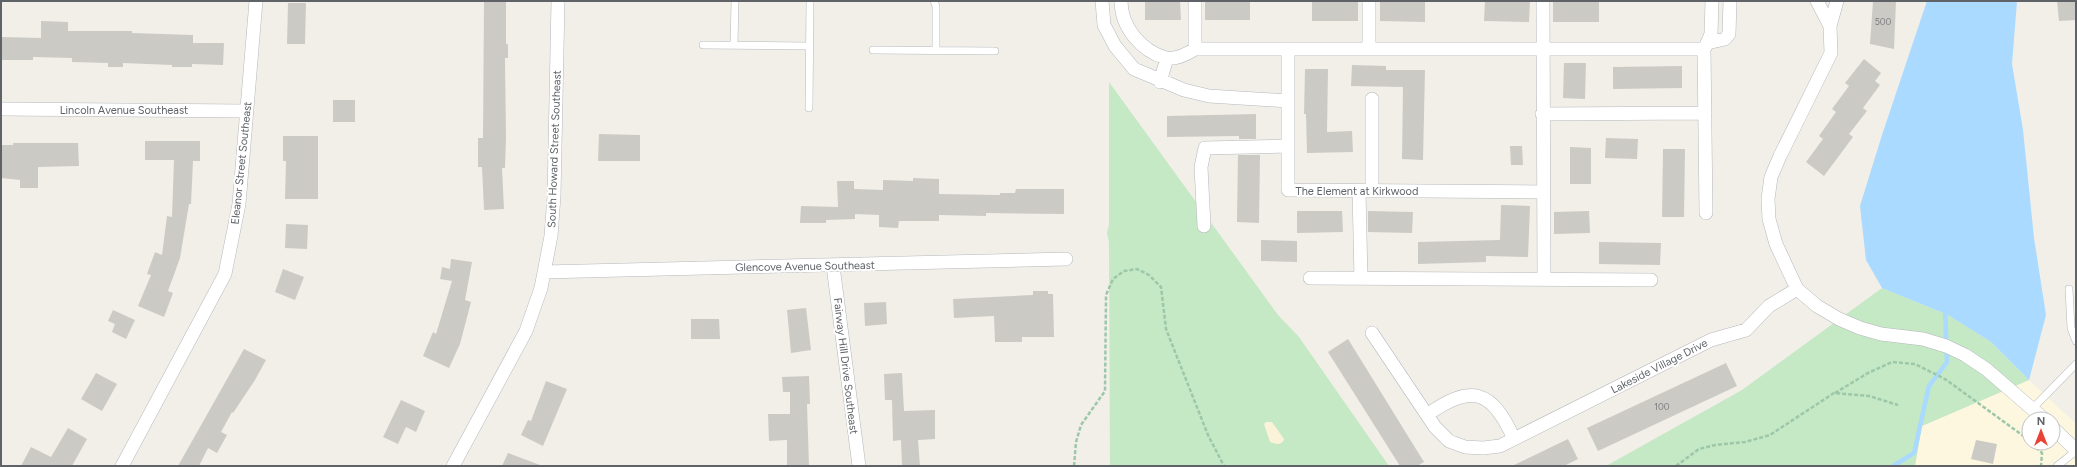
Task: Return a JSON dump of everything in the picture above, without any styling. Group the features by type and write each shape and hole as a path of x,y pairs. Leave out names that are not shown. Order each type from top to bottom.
{"street":[{"name":"Eleanor Street Southeast","path":"122,466 225,274 239,204 256,1"},
{"name":"South Howard Street Southeast","path":"453,466 526,331 544,272 551,236 554,196 558,1"},
{"path":"1102,1 1104,25 1115,46 1134,69 1160,82 1209,96 1288,101"},
{"path":"1121,1 1127,27 1137,40 1148,49 1167,58 1186,56 1195,50 1542,49 1706,46 1724,39 1729,34 1730,1"},
{"path":"1195,1 1195,50"},
{"path":"1369,1 1369,49"},
{"path":"1542,1 1544,280"},
{"path":"1706,213 1706,46 1711,34 1712,1"},
{"path":"1817,1 1830,26"},
{"path":"1838,1 1830,26 1831,53 1771,177 1768,199 1769,219 1776,244 1797,288 1817,306 1839,319 1860,328 1881,334 1923,339 1946,346 1965,355 1986,370 2036,411"},
{"name":"The Element at Kirkwood","path":"1288,49 1288,190 1543,192"},
{"path":"1160,82 1167,58"},
{"path":"1372,99 1372,191"},
{"name":"Lincoln Avenue Southeast","path":"1,109 246,111"},
{"path":"1542,114 1705,113"},
{"path":"1204,226 1201,167 1205,148 1288,146"},
{"path":"1359,191 1361,278"},
{"name":"Glencove Avenue Southeast","path":"544,272 1066,259"},
{"name":"Fairway Hill Drive Southeast","path":"833,266 859,466"},
{"path":"1310,278 1651,280"},
{"name":"Lakeside Village Drive","path":"1372,333 1427,415 1449,441 1465,447 1483,448 1500,446 1711,340 1746,330 1769,306 1797,288"},
{"path":"1427,415 1445,402 1463,395 1481,396 1496,407 1506,420 1514,439"},
{"path":"2061,436 2076,451"}],"lane":[{"path":"734,45 735,1"},
{"path":"809,108 810,1"},
{"path":"934,1 936,6 936,51"},
{"path":"703,45 809,46"},
{"path":"873,50 995,51"},
{"path":"2069,288 2071,328 2076,341"},
{"path":"2033,408 2076,364"},
{"path":"2057,466 2076,451"}],"path":[{"path":"1074,466 1076,442 1081,425 1105,391 1106,295 1113,279 1124,271 1137,270 1149,275 1161,287 1166,328 1208,434 1224,466"},
{"path":"1676,466 1699,450 1715,445 1745,442 1770,434 1834,393 1868,373 1892,362 1915,364 1945,379 2021,434"},
{"path":"1834,393 1870,396 1898,405"},
{"path":"2040,451 2042,453 2041,466"}],"shaded area":[{"path":"2029,380 2076,424 2076,466 1915,466 1922,426"}],"green space":[{"path":"1109,82 1278,315 1299,337 1389,466 1110,466 1109,242 1107,233 1109,225"},
{"path":"1882,288 1948,315 1991,342 2029,380 1922,426 1915,466 1606,466 1742,390"}],"sand":[{"path":"1266,422 1272,422 1284,439 1282,443 1276,444 1270,442 1264,424"}],"water":[{"path":"1927,1 2017,1 2012,64 2023,130 2034,238 2046,315 2029,380 1991,342 1948,315 1882,288 1866,260 1860,206"}],"building":[{"path":"484,1 506,1 506,44 508,44 508,58 505,58 505,168 502,168 504,209 484,210 482,167 478,167 478,138 483,138"},
{"path":"1145,1 1180,1 1181,20 1145,20"},
{"path":"1205,1 1250,1 1250,20 1205,20"},
{"path":"1312,1 1358,1 1358,21 1312,21"},
{"path":"1380,1 1425,1 1425,22 1380,21"},
{"path":"1485,1 1530,1 1529,22 1484,21"},
{"path":"1553,1 1599,1 1599,22 1553,22"},
{"path":"1873,1 1896,1 1894,49 1870,44"},
{"path":"2057,1 2076,1 2076,20 2059,21"},
{"path":"288,3 306,3 305,44 287,44"},
{"path":"41,21 68,22 68,31 132,31 132,33 193,35 193,43 224,43 223,65 192,64 192,67 172,67 172,65 123,63 123,67 108,67 108,63 72,62 72,58 33,57 33,60 1,60 1,37 41,38"},
{"path":"1864,59 1881,73 1875,81 1880,85 1863,108 1867,111 1849,134 1853,137 1824,176 1806,162 1823,139 1819,136 1836,112 1832,109 1849,86 1845,83"},
{"path":"1564,63 1586,63 1585,99 1563,98"},
{"path":"1352,65 1386,66 1386,70 1425,70 1423,160 1402,159 1403,87 1351,86"},
{"path":"1682,66 1682,88 1613,89 1613,67"},
{"path":"1305,69 1328,69 1327,132 1352,131 1353,152 1307,153 1306,114 1304,114"},
{"path":"333,100 355,100 355,122 333,122"},
{"path":"1256,114 1256,139 1239,139 1239,136 1167,137 1167,116"},
{"path":"599,134 640,135 640,161 598,161"},
{"path":"283,136 318,136 318,199 285,199 286,161 283,161"},
{"path":"1606,138 1638,139 1637,159 1605,158"},
{"path":"145,141 200,141 200,161 193,161 191,204 189,204 180,258 168,291 173,293 164,317 138,306 151,275 147,274 155,252 162,255 167,216 172,217 174,160 145,160"},
{"path":"13,143 78,143 79,166 38,167 38,188 20,188 20,180 1,178 1,145 13,145"},
{"path":"1510,146 1522,146 1523,165 1511,165"},
{"path":"1570,147 1591,148 1591,184 1570,184"},
{"path":"1663,149 1685,149 1684,217 1662,217"},
{"path":"1238,155 1260,155 1259,223 1237,222"},
{"path":"913,178 939,179 939,194 1000,195 1000,193 1015,193 1016,189 1064,189 1064,214 986,213 986,216 939,215 939,221 899,221 898,228 879,227 879,215 855,214 855,219 826,220 826,223 800,223 801,206 838,207 837,181 854,181 854,189 883,190 883,180 913,181"},
{"path":"1501,205 1530,206 1528,257 1486,256 1486,262 1418,264 1418,242 1500,240"},
{"path":"1297,211 1342,211 1343,232 1297,233"},
{"path":"1368,211 1413,212 1412,233 1368,232"},
{"path":"1589,211 1590,233 1554,234 1554,212"},
{"path":"286,224 308,225 307,249 285,248"},
{"path":"1261,240 1297,241 1297,262 1261,261"},
{"path":"1599,242 1661,243 1660,265 1599,264"},
{"path":"451,259 472,262 465,300 471,302 460,344 449,368 423,356 433,332 436,334 452,281 440,279 442,267 450,269"},
{"path":"283,269 304,277 295,300 275,292"},
{"path":"1033,291 1048,291 1048,294 1053,294 1054,337 1022,337 1022,342 995,342 994,316 954,318 953,299 1033,295"},
{"path":"886,302 887,324 865,326 864,303"},
{"path":"806,308 811,350 791,353 787,310"},
{"path":"113,310 135,320 126,339 112,332 115,324 108,321"},
{"path":"691,319 719,319 720,339 691,339"},
{"path":"1348,339 1424,462 1417,466 1400,466 1328,352"},
{"path":"244,349 266,360 255,380 233,413 232,412 221,432 227,435 217,453 208,448 199,466 178,466"},
{"path":"1726,363 1737,386 1598,451 1587,428"},
{"path":"96,373 117,384 102,411 81,399"},
{"path":"902,373 904,411 935,410 935,439 918,440 920,466 902,466 901,440 893,441 892,400 885,400 884,374"},
{"path":"809,376 810,404 807,404 809,466 787,466 787,440 769,441 768,414 790,414 790,392 783,392 782,377"},
{"path":"546,381 567,389 543,446 521,435 528,420 531,421"},
{"path":"401,400 425,411 416,432 406,427 398,444 383,437"},
{"path":"68,428 87,439 72,466 21,466 31,447 51,457"},
{"path":"1568,439 1578,459 1564,466 1512,466"},
{"path":"1976,440 1997,444 1993,464 1971,459"},
{"path":"508,453 540,465 540,466 502,466"}],"waterway":[{"path":"1893,466 1914,453 1929,386 1947,362 1945,308"}]}
